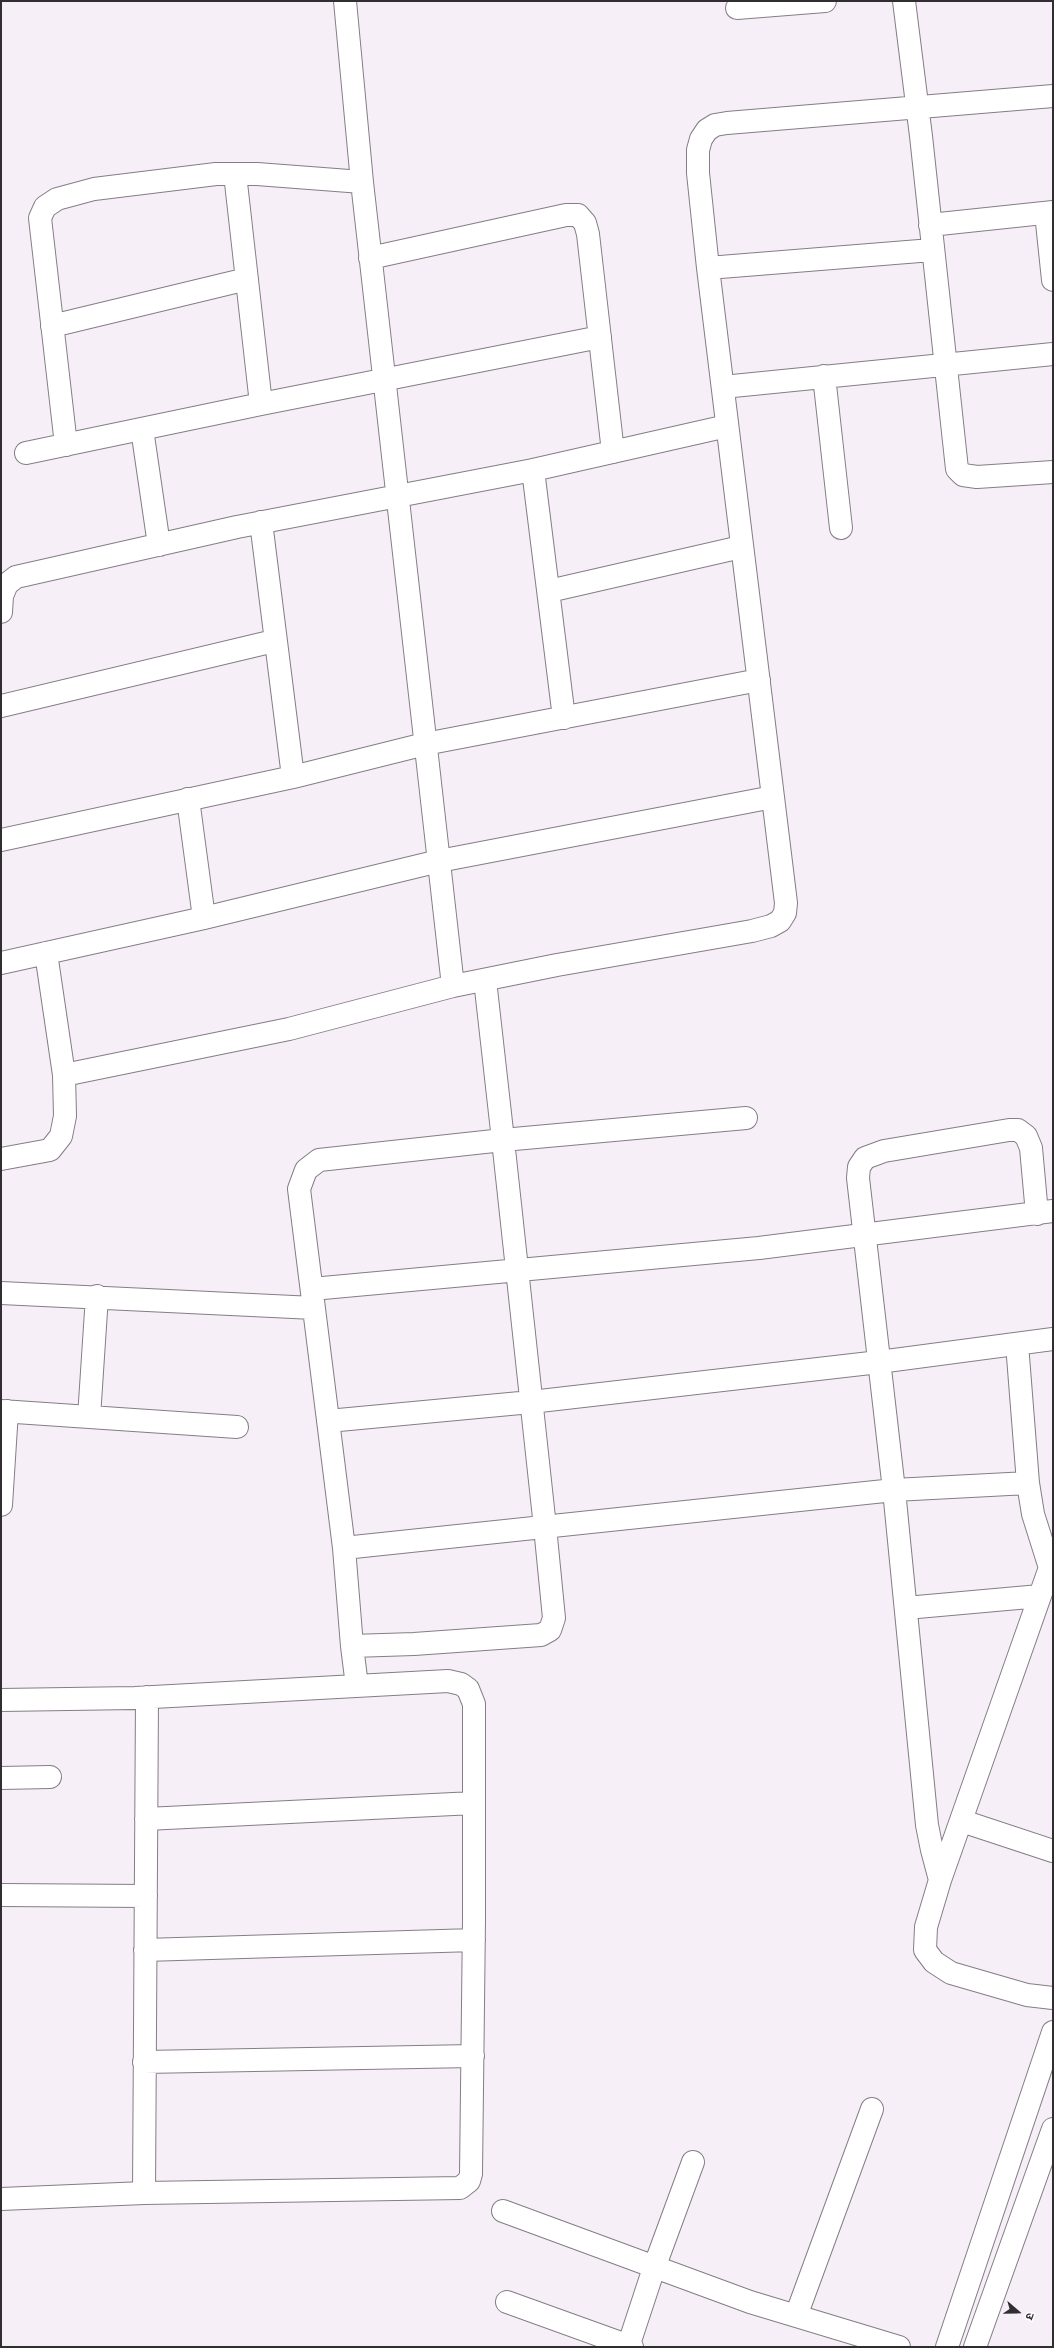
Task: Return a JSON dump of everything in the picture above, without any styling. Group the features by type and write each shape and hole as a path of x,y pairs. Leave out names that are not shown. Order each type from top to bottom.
{"street":[{"path":"345,1 370,258 453,986"},
{"path":"737,8 825,1"},
{"path":"904,1 918,108 932,250 957,469 963,475 977,477 1053,472"},
{"path":"64,1075 288,1029 453,986 557,965 752,931 771,926 780,921 785,914 786,903 741,547 708,268 698,173 698,150 707,130 715,125 728,123 1053,96"},
{"path":"66,445 40,218 45,207 56,198 94,189 216,174 362,182"},
{"path":"235,174 261,404"},
{"path":"930,225 1049,213 1053,280"},
{"path":"370,258 566,215 578,215 585,223 588,234 613,452"},
{"path":"708,268 932,250"},
{"path":"52,326 247,279"},
{"path":"26,453 261,404 600,337"},
{"path":"723,387 1053,354"},
{"path":"824,376 841,528"},
{"path":"1,612 2,596 7,584 16,577 261,522 534,470 727,426"},
{"path":"142,429 159,545"},
{"path":"534,470 564,718"},
{"path":"261,522 274,641 293,777"},
{"path":"549,591 741,547"},
{"path":"1,706 274,641"},
{"path":"1,840 293,777 425,744 759,680"},
{"path":"1,963 204,918 439,861 773,797"},
{"path":"188,799 204,918"},
{"path":"1,1159 50,1150 61,1136 65,1116 64,1075 46,953"},
{"path":"352,1646 523,1638 541,1635 550,1630 554,1618 485,980"},
{"path":"357,1686 352,1646 344,1548 299,1189 306,1170 319,1160 503,1140 746,1118"},
{"path":"1,1293 313,1299 517,1271 759,1248 864,1236 1045,1212 1031,1148 1026,1136 1018,1130 1009,1130 884,1151 865,1158 859,1167 858,1178 864,1236 894,1490 927,1825 940,1880"},
{"path":"89,1417 97,1296"},
{"path":"328,1421 531,1402 879,1362 1053,1339"},
{"path":"1017,1344 1028,1483 1033,1514 1052,1563 940,1880 926,1927 926,1950 934,1962 951,1973 1027,1995 1053,1998"},
{"path":"1,1505 4,1411 237,1427"},
{"path":"344,1548 894,1490 1028,1483"},
{"path":"906,1608 1040,1596"},
{"path":"1,1700 147,1697 448,1681 461,1684 468,1689 474,1704 473,2056 471,2174 469,2181 460,2188 144,2193 1,2199"},
{"path":"144,2193 147,1697"},
{"path":"1,1778 50,1778"},
{"path":"146,1819 474,1802"},
{"path":"962,1820 1053,1851"},
{"path":"1,1895 146,1896"},
{"path":"145,1950 474,1940"},
{"path":"947,2347 1053,2032"},
{"path":"144,2062 473,2056"},
{"path":"796,2316 872,2109"},
{"path":"975,2347 1053,2129"},
{"path":"507,2302 629,2347 654,2268 693,2162"},
{"path":"503,2211 654,2268 750,2302 899,2347"}]}
